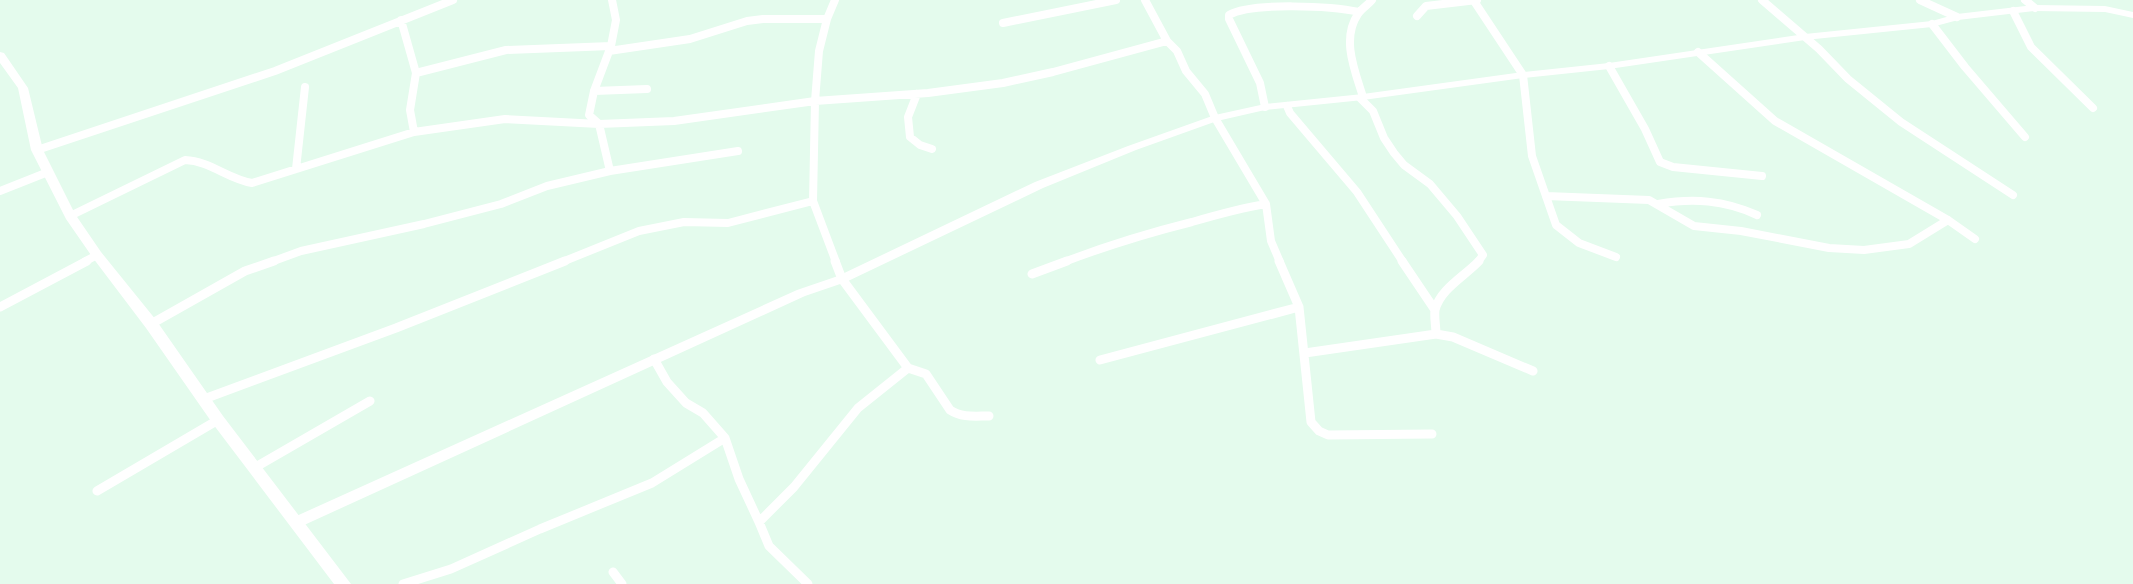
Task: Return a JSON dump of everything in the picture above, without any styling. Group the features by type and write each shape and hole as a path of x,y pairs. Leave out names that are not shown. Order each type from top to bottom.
{"main road":[{"path":"1,58 23,88 37,150 70,216 97,255 151,324 218,420 343,584"}],"street":[{"path":"37,150 229,88 453,0"},
{"path":"610,171 599,124 589,115 594,90 610,49 616,20 612,0"},
{"path":"835,0 827,19 819,52 815,102 813,201 842,279 908,368 926,374 950,410 956,414 989,416"},
{"path":"1003,23 1116,0"},
{"path":"1145,0 1167,41 1177,51 1186,71 1205,94 1215,118 1266,204 1271,241 1299,307 1311,422 1319,431 1328,435 1432,434"},
{"path":"1372,0 1359,12 1353,24 1349,40 1351,59 1361,98 1373,111 1384,138 1394,153 1404,165 1430,184 1457,216 1482,255 1477,263 1442,296 1435,310 1436,334"},
{"path":"1762,0 1805,37 1848,79 1901,122 2013,195"},
{"path":"1920,0 1957,17"},
{"path":"2025,0 2035,8"},
{"path":"1417,16 1426,6 1476,1 1523,76 1532,156 1556,225 1568,236 1592,249 1616,257"},
{"path":"1265,107 1260,83 1229,19 1229,15 1238,11 1291,6 1327,6 1359,12"},
{"path":"297,522 654,358 801,293 842,279 1039,185 1215,118 1265,107 1361,98 1609,66 1805,37 1932,24 1957,17 2035,8 2105,9 2133,15"},
{"path":"2013,11 2031,47 2094,108"},
{"path":"416,73 506,50 610,49 690,39 729,26 763,19 827,19"},
{"path":"400,20 416,73 410,110 414,132"},
{"path":"1932,24 1949,49 1967,67 2025,137"},
{"path":"70,216 185,160 199,160 245,183 252,183 414,132 505,119 599,124 674,121 815,102 917,94 1003,83 1053,72 1167,41"},
{"path":"1698,52 1742,94 1775,121 1948,220 1975,239"},
{"path":"1609,66 1645,129 1660,162 1673,167 1762,176"},
{"path":"296,169 304,87"},
{"path":"594,90 647,89"},
{"path":"917,94 908,117 910,137 920,145 932,149"},
{"path":"1286,106 1357,192 1435,310"},
{"path":"151,324 245,271 301,251 501,204 547,186 610,171 738,151"},
{"path":"0,191 48,172"},
{"path":"1546,196 1640,198 1658,204 1694,226 1741,231 1829,248 1864,250 1908,244 1948,220"},
{"path":"1658,204 1684,199 1737,205 1757,215"},
{"path":"204,399 396,328 639,231 684,222 728,224 813,201"},
{"path":"1032,274 1124,240 1246,207 1266,204"},
{"path":"0,307 97,255"},
{"path":"1100,360 1299,307"},
{"path":"1305,353 1436,334 1453,337 1533,371"},
{"path":"654,358 667,382 686,403 703,413 725,438 739,479 769,546 808,584"},
{"path":"759,522 794,487 858,408 908,368"},
{"path":"254,468 370,401"},
{"path":"97,491 218,420"},
{"path":"404,584 451,569 540,529 652,484 725,438"},
{"path":"613,572 622,584"}]}
